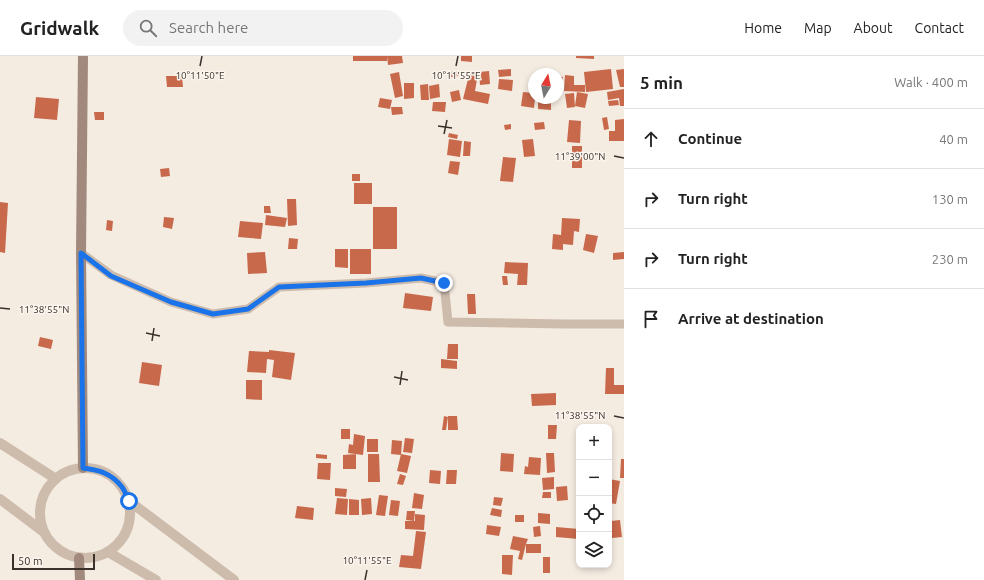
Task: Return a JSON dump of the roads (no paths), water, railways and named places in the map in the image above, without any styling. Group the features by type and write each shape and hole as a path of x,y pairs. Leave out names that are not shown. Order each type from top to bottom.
{"main road":[{"path":"83,56 81,253 83,468"},
{"path":"80,558 80,580"}],"street":[{"path":"81,253 111,276 171,302 213,314 248,309 279,287 366,283 421,278 444,283 448,322 624,324"},
{"path":"0,443 56,479"},
{"path":"83,468 98,470 112,477 122,487 129,501 130,516 127,530 120,543 108,552 94,557 80,558 65,554 53,545 45,533 40,519 41,505 46,491 56,479 69,471 83,468"},
{"path":"0,499 45,533"},
{"path":"129,501 234,580"},
{"path":"108,552 156,580"}]}
